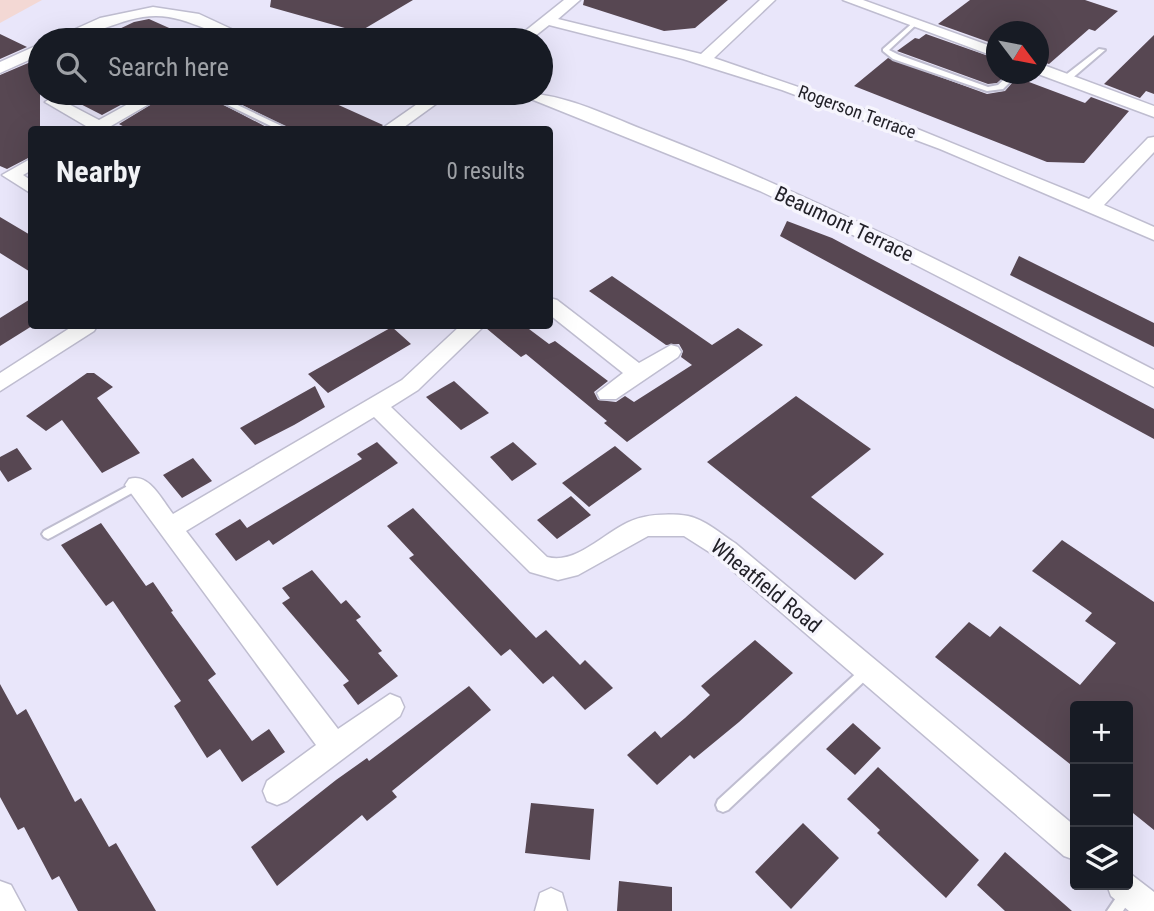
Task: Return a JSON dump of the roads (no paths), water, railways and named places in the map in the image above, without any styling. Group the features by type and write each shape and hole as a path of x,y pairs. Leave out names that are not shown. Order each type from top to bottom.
{"street":[{"path":"539,28 573,0"},
{"path":"703,60 768,0"},
{"path":"850,0 986,48"},
{"path":"85,28 130,7 188,15 219,28"},
{"name":"Rogerson Terrace","path":"549,21 703,60 827,100 921,135 1154,234"},
{"path":"0,68 28,55"},
{"path":"1049,72 1154,112"},
{"name":"Beaumont Terrace","path":"553,102 800,201 1154,379"},
{"path":"58,105 95,126"},
{"path":"102,126 139,105"},
{"path":"394,126 425,105"},
{"path":"1092,207 1154,142"},
{"path":"6,174 28,165"},
{"path":"6,174 28,188"},
{"path":"553,307 638,373"},
{"path":"0,383 82,329"},
{"path":"170,528 410,385 456,338 470,329"},
{"path":"608,393 671,352"},
{"name":"Wheatfield Road","path":"376,406 539,565 558,570 578,565 613,541 645,526 688,526 726,550 1070,841"},
{"path":"137,485 335,748"},
{"path":"277,791 390,707"},
{"path":"0,896 9,911"},
{"path":"1122,896 1153,911"}],"lane":[{"path":"916,22 885,50 896,57 987,89 1003,84"},
{"path":"1066,79 1101,50"},
{"path":"233,105 277,126"},
{"path":"48,534 137,485"},
{"path":"723,805 868,670"}]}
